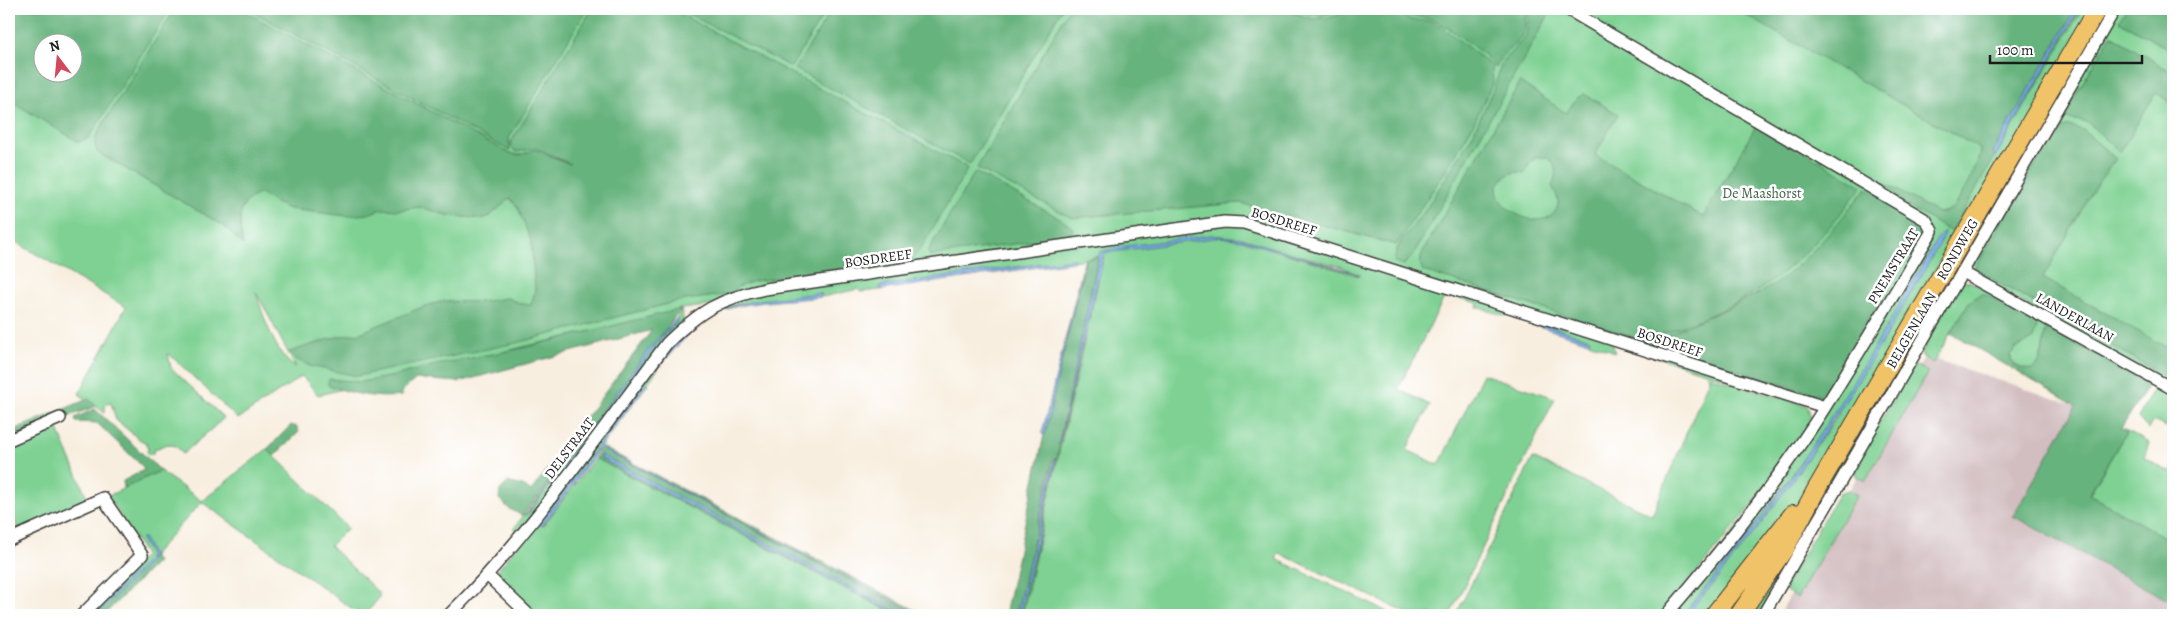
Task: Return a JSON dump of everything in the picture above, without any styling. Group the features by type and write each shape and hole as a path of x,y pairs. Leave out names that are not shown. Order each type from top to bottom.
{"main road":[{"name":"RONDWEG","path":"1740,615 1785,548 1816,490 2097,9"},
{"name":"RONDWEG","path":"1714,615 1756,565 1794,514 1816,490"}],"street":[{"name":"PNEMSTRAAT","path":"1567,9 1926,220 1932,231 1825,407 1787,463 1730,539 1666,615"},
{"name":"BELGENLAAN","path":"1763,615 2115,9"},
{"name":"BOSDREEF","path":"716,304 734,296 765,289 1224,222 1244,223 1825,407"},
{"name":"LANDERLAAN","path":"1962,272 2173,388"},
{"name":"DELSTRAAT","path":"449,615 488,576 522,535 667,343 687,324 716,304"},
{"path":"9,440 60,418"},
{"path":"9,540 103,498 142,555 82,615"},
{"path":"488,576 529,615"}],"shaded area":[{"path":"1925,356 2077,406 2014,517 2173,601 2173,615 1779,615"}],"green space":[{"name":"De Maashorst","path":"9,9 2173,9 2173,374 1974,269 1974,261 1758,615 1755,615 1759,606 1753,615 1744,615 1951,247 1924,286 1855,411 1805,492 1747,570 1704,615 1686,615 1757,529 1839,414 1835,413 1762,516 1703,591 1682,615 1670,615 1827,410 1612,343 1615,352 1589,342 1589,339 1507,311 1506,316 1477,307 1478,303 1451,296 1450,299 1444,298 1398,389 1430,405 1407,450 1439,465 1483,374 1555,398 1450,615 1411,615 1279,553 1276,559 1394,615 1022,615 1104,255 1074,261 1074,259 880,286 881,290 860,292 859,289 822,297 821,294 741,303 715,313 693,328 665,357 648,384 646,382 573,480 543,526 595,458 896,615 533,615 498,581 496,573 677,337 724,304 681,309 684,322 519,533 514,528 525,514 527,515 651,351 679,320 677,318 681,310 318,395 302,376 238,419 168,353 171,368 224,418 183,454 176,446 168,444 155,449 152,455 147,453 146,443 116,420 111,403 105,405 105,413 79,394 126,307 9,238","holes":["1242,240 1342,267 1360,276","256,292 296,367 283,355 271,334"]},
{"path":"9,9 170,9 94,130 88,138 79,142 9,100"},
{"path":"175,9 240,9 509,153 519,155 536,150 570,164 536,148 516,152 511,147 511,142 592,9 671,9 968,168 923,245 911,261 754,281 738,287 731,294 679,301 516,343 357,376 310,366 296,359 289,352 336,337 360,333 425,306 444,301 479,302 508,298 521,304 531,305 535,290 531,241 518,208 510,198 490,216 482,219 446,215 419,207 399,210 382,209 368,214 347,216 289,209 273,202 261,193 247,202 243,208 240,228 243,245 224,226 97,152 95,145 101,127"},
{"path":"248,9 587,9 509,138 510,151"},
{"path":"679,9 827,9 791,67"},
{"path":"832,9 1062,9 970,164 795,69"},
{"path":"1069,9 1282,9 1313,19 1329,18 1356,9 1393,9 1410,20 1430,21 1442,27 1492,66 1493,82 1471,129 1396,245 1240,203 1072,218 977,168"},
{"path":"1289,9 1348,9 1321,16"},
{"path":"1398,9 1526,9 1525,27 1521,37 1504,54 1496,68 1477,49 1437,21 1407,15"},
{"path":"1529,9 1552,9 1413,255 1404,265 1394,262 1397,249 1402,240 1424,212 1472,136 1495,85 1502,62 1526,36"},
{"path":"1735,9 2076,9 1993,152 1995,156 2079,9 2082,9 1951,232 1828,159 1831,153 1938,213 1950,209 1957,202 1974,171 1980,149"},
{"path":"2126,9 2173,9 2173,52 2119,21"},
{"path":"2111,35 2173,73 2173,104 2156,93 2120,152 2087,122 2062,118"},
{"path":"1520,82 1566,113 1577,98 1584,94 1618,114 1595,155 1703,217 1757,124 1862,186 1816,242 1775,279 1733,305 1645,341 1423,271 1420,263 1422,253","holes":["1537,157 1543,157 1552,162 1554,166 1555,175 1552,186 1558,205 1549,217 1539,220 1526,218 1514,213 1504,205 1498,196 1498,186 1507,175 1514,172 1524,173 1531,161"]},
{"path":"2069,126 2083,130 2116,159 2096,185 2043,278 2173,351 2173,380 1974,269 2055,131"},
{"path":"975,172 1061,219 1073,228 1070,236 930,256 928,251"},
{"path":"1866,188 1919,219 1923,231 1824,397 1652,343 1724,310 1766,289 1781,279 1808,256"},
{"path":"1102,256 1060,445 1061,439"},
{"path":"1098,257 1061,439 1057,459 1053,460 1016,615 1005,615 1044,435 1086,259"},
{"path":"1974,269 2173,380 2173,386 2001,291 1974,272"},
{"path":"1961,282 1971,282 2144,377 2146,382 2046,328 2040,361 2031,369 2023,369 2013,364 2010,355 2015,349 2033,339 1969,302 1933,363 1923,357 1921,353"},
{"path":"1980,294 1985,294 2038,324 2033,339 2015,349 2010,355 2013,364 2023,369 2031,369 2036,366 2040,361 2046,328 2146,382 2146,388 2121,429 2127,431 2089,494 2173,542 2173,603 2013,516 2076,406 1951,333 1969,302"},
{"path":"681,309 523,516 508,508 499,499 500,490 508,482 523,486 531,491 652,330 459,382 416,379 403,390 402,396 383,397 365,395 328,385 329,379 361,382 394,376 431,366 518,349"},
{"path":"1917,366 1928,372 1865,481 1856,476 1854,466 1912,367"},
{"path":"1707,375 1807,406 1812,419 1752,505 1662,615 1456,615 1533,458 1652,515 1709,379"},
{"path":"2159,386 2173,392 2173,430 2153,421 2148,429 2138,418 2154,388"},
{"path":"88,399 97,406 9,438 9,432"},
{"path":"95,409 160,471 124,488 123,481 144,470 143,467 97,423 76,422 75,418"},
{"path":"56,425 89,502 20,532 9,511 9,445"},
{"path":"291,425 297,427 299,432 274,456 267,449"},
{"path":"2127,431 2149,443 2144,458 2169,472 2173,469 2173,542 2089,495"},
{"path":"602,447 925,615 918,615 603,449 914,615 903,615 599,456 899,615 896,615 595,458"},
{"path":"267,449 348,528 330,546 379,593 379,598 365,615 361,615 202,502 152,556 141,538 149,553 148,560 92,615 85,615 145,555 108,496 160,471 202,501"},
{"path":"1054,470 1022,615 1019,615"},
{"path":"1848,490 1857,495 1797,598 1786,591 1784,587 1839,493"},
{"path":"152,555 157,562 104,615 96,615 149,562"}],"water":[{"path":"2076,9 2079,9 1995,157 1993,152"},
{"path":"1944,231 1945,234 1887,334 1826,431 1793,479 1724,571 1686,615 1682,615 1754,528 1787,482 1850,387 1936,241"},
{"path":"1211,235 1242,238 1361,275 1242,240 1220,237 1104,253 1058,445 1100,252 1119,247"},
{"path":"1085,258 1045,434 1043,435 1042,433"},
{"path":"1074,259 1073,262 881,290 880,286"},
{"path":"821,293 821,297 739,306 715,315 693,330 658,369 656,368 693,328 711,316 728,308 747,302"},
{"path":"1514,315 1590,339 1589,342 1513,318"},
{"path":"677,318 679,320 663,336 526,515 649,349"},
{"path":"646,382 648,383 542,526 539,524"},
{"path":"604,449 918,615 603,450"},
{"path":"601,455 903,615 899,615 600,458"},
{"path":"1055,458 1056,461 1019,615 1016,615"},
{"path":"143,537 152,554 149,562 96,615 92,615 148,560 149,553 141,539"}]}
